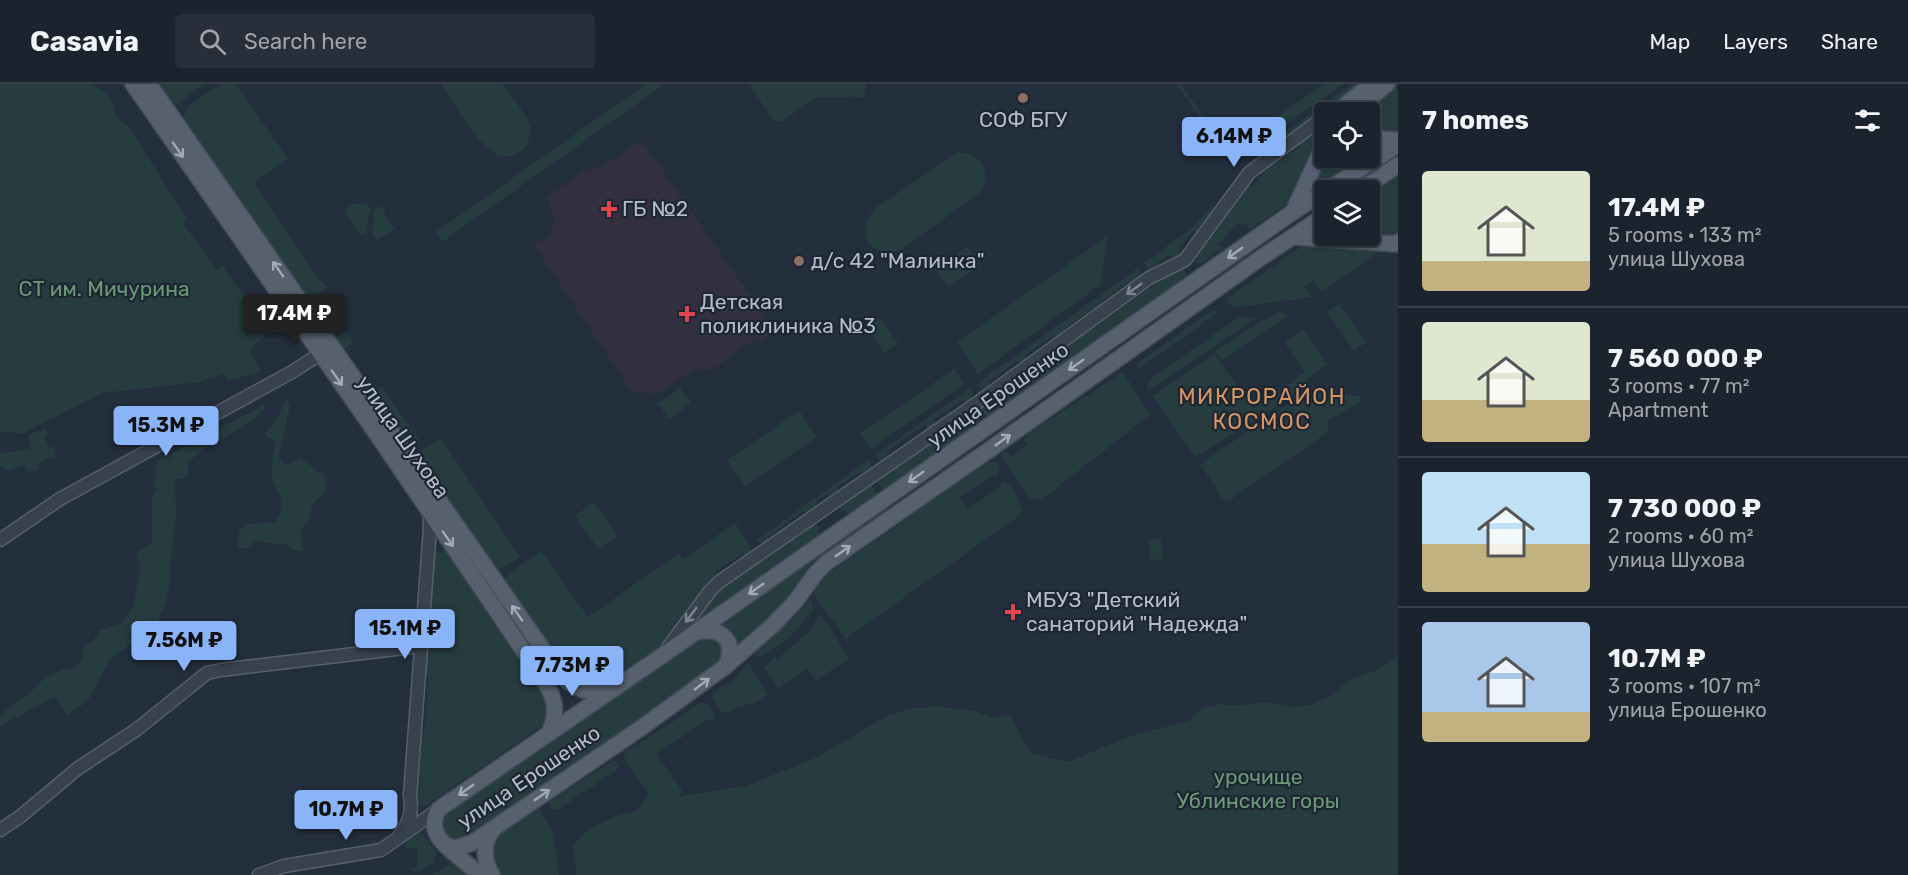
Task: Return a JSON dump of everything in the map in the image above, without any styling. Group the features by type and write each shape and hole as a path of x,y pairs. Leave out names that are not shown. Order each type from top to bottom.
{"main road":[{"path":"121,84 143,90"},
{"path":"1350,102 1372,84"},
{"path":"1369,102 1370,98 1387,84"},
{"name":"улица Шухова","path":"143,90 326,350 563,678 572,686 584,690 601,691 615,688"},
{"path":"1380,139 1398,140"},
{"name":"улица Ерошенко","path":"1343,180 1398,145"},
{"path":"1314,164 1288,216 1294,237 1396,243"},
{"path":"1376,180 1398,165"},
{"name":"улица Ерошенко","path":"1314,199 439,809 434,818 434,828 441,840 456,848 464,846 641,728 726,666 773,625 826,563 1262,257 1314,223"},
{"name":"улица Шухова","path":"326,350 429,511 498,610 551,693 556,707 555,720 549,733"},
{"path":"695,632 716,631 724,636 730,650 726,666"},
{"path":"492,875 486,858 485,846 494,828"},
{"path":"441,840 473,868 477,875"}],"street":[{"name":"улица Ерошенко","path":"663,655 699,605 719,582 973,406 1149,278 1185,260 1249,173 1314,124"},
{"path":"0,540 60,499 292,372 326,350"},
{"path":"398,838 409,820 412,806 410,795 430,528 429,511"},
{"path":"0,830 21,816 77,770 136,730 207,673 421,646"},
{"name":"улица Ерошенко","path":"412,806 423,812 439,809"},
{"path":"412,806 422,821 441,840"},
{"name":"улица Ерошенко","path":"258,875 284,866 381,849 439,809"}],"shaded area":[{"path":"641,140 776,332 760,343 753,340 712,370 695,369 658,394 632,391 534,245 549,235 555,223 547,197 582,172 600,168"}],"green space":[{"name":"СТ им. Мичурина","path":"0,84 92,84 108,94 115,107 115,115 129,127 187,219 183,223 217,270 222,265 269,332 249,350 261,372 228,381 224,374 200,382 103,393 24,433 0,432"},
{"path":"159,84 205,84 177,104 170,101"},
{"path":"221,84 236,84 288,159 254,183 319,280 327,287 316,294 310,296 304,294 183,119 193,103"},
{"path":"441,84 502,84 529,122 530,135 524,148 512,156 505,157 491,151 471,129"},
{"path":"646,84 665,84 442,242 436,232"},
{"path":"749,84 866,84 867,87 864,89 866,94 861,97 816,98 781,122 773,120"},
{"path":"1177,84 1181,84 1218,138 1215,139"},
{"path":"1324,84 1343,84 1318,102 1314,102 1314,105 1250,150 1235,128 1242,124 1249,136"},
{"path":"1352,84 1361,84 1335,102 1327,102"},
{"path":"1392,84 1398,84 1398,136 1393,137 1380,130 1380,102 1376,102"},
{"path":"1314,111 1314,117 1262,153 1256,153"},
{"path":"1314,128 1314,156 1294,196 1280,209 1250,229 1246,224 1243,226 1241,223 1218,243 1221,249 1202,263 1196,263 1197,257 1245,185 1252,186 1265,171 1300,147 1298,140"},
{"path":"957,153 972,156 982,164 986,176 982,191 902,249 891,252 874,248 868,242 866,226 876,208"},
{"path":"1319,168 1351,168 1332,180 1314,180 1314,192 1312,193 1309,190"},
{"path":"1398,173 1398,237 1380,236 1380,185"},
{"path":"366,203 370,209 366,234 360,234 347,216 346,209 353,204"},
{"path":"385,206 385,216 395,229 376,240 372,234 374,209"},
{"path":"1212,207 1215,208 1201,232 1193,231 1178,249 1182,253 1176,259 1169,255 1155,265 1157,272 1149,271 1144,263 1192,228"},
{"path":"1108,236 1100,285 978,374 957,342"},
{"path":"1302,246 1376,248 1379,252 1322,291 1313,280 1304,286 1312,297 1237,307 1228,304 1229,297"},
{"path":"967,247 980,265 948,287 935,269"},
{"path":"1138,268 1141,272 1140,280 1135,285 1128,282 1101,302 1103,309 1098,312 1092,309 1064,329 1065,335 1060,339 1054,335 1026,355 1028,362 1023,365 1017,361 989,381 990,389 983,390 976,384"},
{"path":"1177,269 1183,269 1186,272 1186,276 1179,283 987,417 979,407"},
{"path":"325,299 354,343 344,350 316,309"},
{"path":"1339,304 1366,342 1354,351 1327,312"},
{"path":"1214,309 1218,313 1139,369 1137,363"},
{"path":"1282,310 1286,317 1222,361 1215,352 1255,325"},
{"path":"1257,317 1150,390 1146,386 1152,377 1238,318"},
{"path":"880,318 898,343 884,353 866,327"},
{"path":"1304,330 1327,364 1307,379 1310,386 1195,457 1153,396 1214,354 1254,408 1305,372 1286,345 1286,341"},
{"path":"954,369 964,384 871,449 860,434"},
{"path":"1123,372 1150,415 1041,500 1030,498 1001,457 1001,453 1007,451 1011,457 1027,445 1024,440 1028,434"},
{"path":"381,386 420,441 415,444 408,442 372,391"},
{"path":"1313,387 1360,397 1361,401 1329,420 1327,433 1230,500 1223,499 1200,464"},
{"path":"680,388 691,403 669,419 658,404"},
{"path":"970,388 973,392 968,403 962,400 934,419 935,425 930,429 924,425 886,452 887,460 881,461 876,455"},
{"path":"287,398 290,407 279,456 283,464 290,464 300,458 324,475 327,491 314,503 310,520 300,530 303,551 292,550 285,544 257,540 248,548 240,548 237,546 239,531 248,524 276,522 280,515 282,504 272,475 276,440 267,437 265,433 277,419"},
{"path":"263,405 265,409 244,427 205,448 188,462 188,477 175,479 176,519 170,582 166,602 155,628 109,660 88,701 67,715 55,697 0,726 0,715 30,693 46,677 65,669 66,671 78,664 82,659 84,645 92,642 100,630 122,623 132,608 141,569 136,552 152,543 152,500 157,487 153,486 157,471 154,470 158,461"},
{"path":"799,411 817,437 745,486 727,460"},
{"path":"973,411 980,422 883,490 875,479"},
{"path":"45,429 48,434 44,436 49,447 56,448 54,458 47,458 40,462 38,469 27,472 24,465 9,471 0,467 0,452 7,453 31,448 28,435"},
{"path":"441,438 520,557 499,570 494,568 420,459 420,451"},
{"path":"869,459 872,465 870,471 865,475 860,472 837,487 838,494 833,498 827,494 816,501 817,509 808,514 803,511 768,537 768,543 764,546 757,540"},
{"path":"987,462 999,465 1000,471 996,476 994,475 959,498 968,509 1000,487 1003,481 1014,490 1023,513 846,639 814,595 815,583"},
{"path":"869,482 877,494 849,515 845,510 842,512 837,504"},
{"path":"594,502 617,536 598,549 575,516"},
{"path":"886,506 889,510 812,564 789,600 738,646 734,632 720,624"},
{"path":"815,521 820,528 817,531 820,535 687,627 717,589"},
{"path":"735,523 753,550 748,558 742,554 714,573 717,580 700,595 663,644 600,685 584,685 571,677 504,581 509,573 541,551 588,617 678,554 683,559"},
{"path":"1161,538 1163,559 1150,560 1148,540"},
{"path":"447,551 549,701 546,719 541,726 424,807 415,799 419,734 425,730 428,676 423,675 432,559 435,552"},
{"path":"811,599 813,610 802,624 782,643 759,658 756,655 757,651"},
{"path":"819,614 828,624 849,659 816,680 807,669 778,688 764,668 810,631"},
{"path":"702,637 716,639 721,645 722,657 717,665 470,836 452,838 442,832 443,821 455,807"},
{"name":"урочище Ублинские горы","path":"1398,656 1398,875 576,875 573,852 581,836 599,824 638,810 649,794 625,761 626,751 703,702 708,704 715,716 714,720 709,719 657,754 683,792 676,797 746,786 813,759 889,715 910,709 937,706 973,711 993,718 1010,714 1030,753 1067,762 1131,736 1188,721 1202,709 1220,704 1233,706 1265,702 1290,707 1310,705 1328,697 1352,679 1379,669"},
{"path":"748,663 767,694 757,702 738,707 728,713 721,711 713,699 713,693 733,680"},
{"path":"614,760 619,764 617,770 557,810 552,810 550,801"},
{"path":"539,809 553,831 559,875 497,875 492,850 500,833"},
{"path":"419,830 437,852 434,863 418,872 408,867 417,867 417,848 405,848 409,837"},
{"path":"447,865 461,866 470,875 432,875"}],"place":[{"name":"СОФ БГУ","path":"1023,98"},
{"name":"ГБ №2","path":"609,209"},
{"name":"д/с 42 \"Малинка\"","path":"799,261"},
{"name":"Детская поликлиника №3","path":"687,314"},
{"name":"МБУЗ \"Детский санаторий \"Надежда\"","path":"1013,612"}],"district":[{"name":"МИКРОРАЙОН КОСМОС","path":"1262,408"}]}
